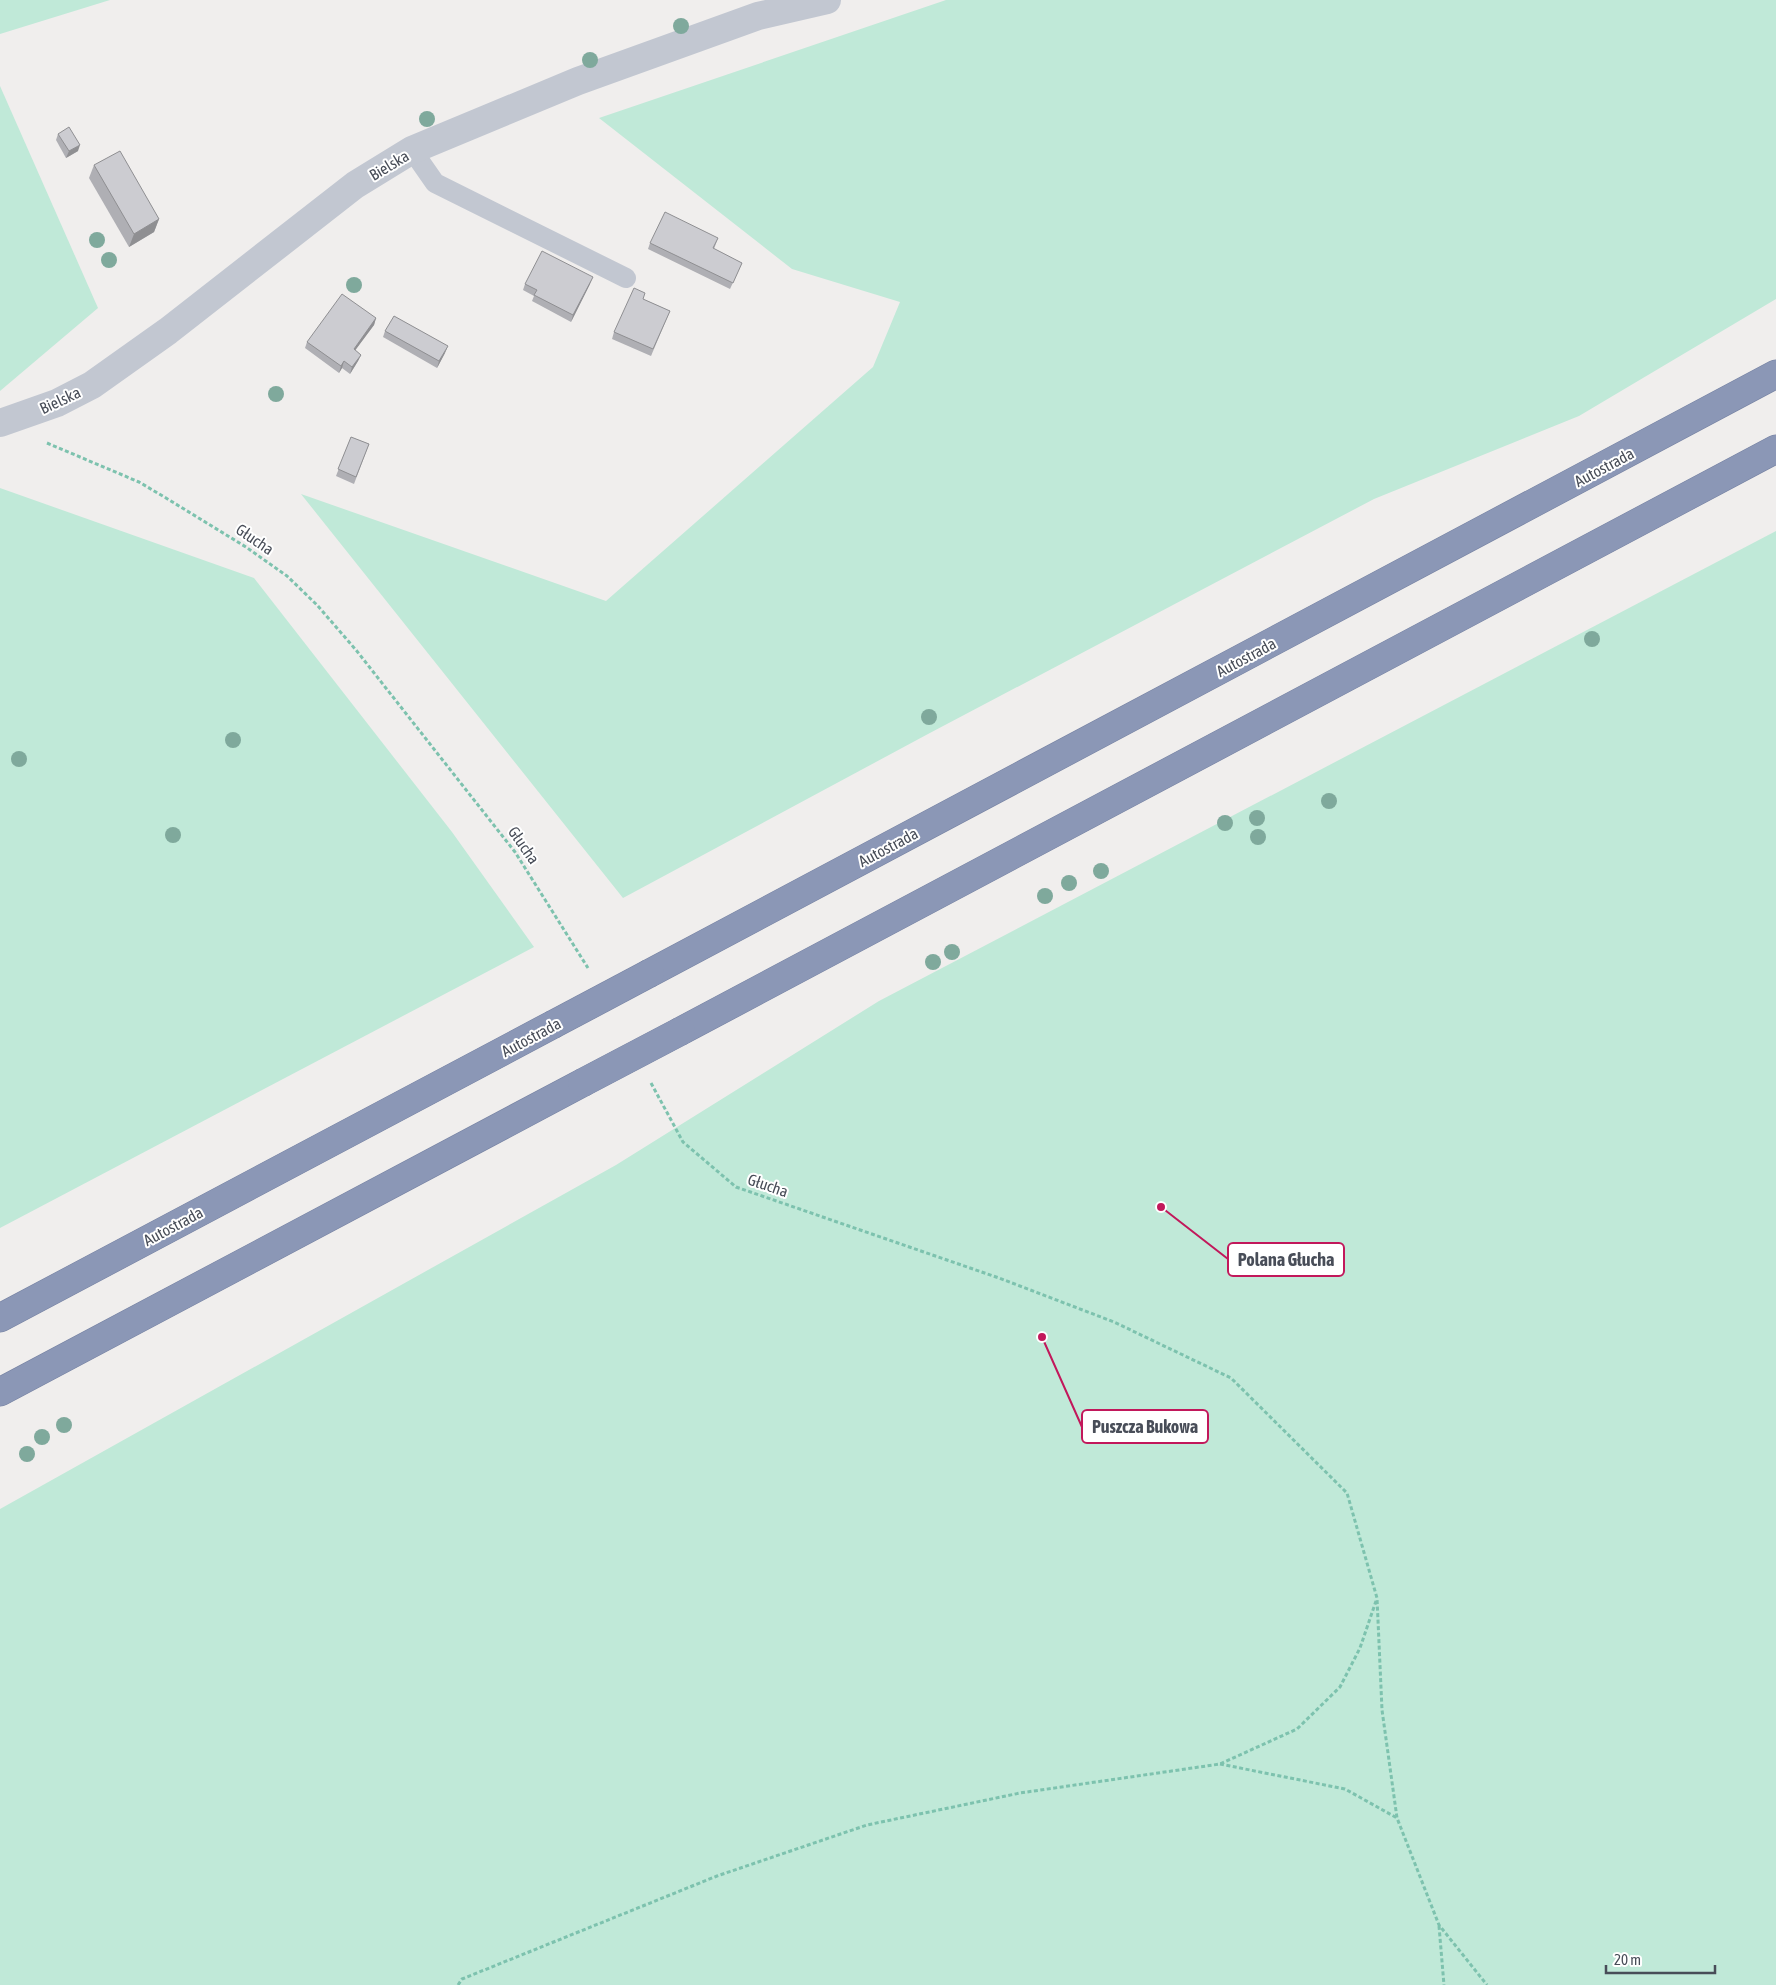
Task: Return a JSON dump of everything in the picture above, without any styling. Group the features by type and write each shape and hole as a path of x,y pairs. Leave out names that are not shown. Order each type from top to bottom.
{"highway":[{"name":"Autostrada","path":"0,1318 1776,374"},
{"path":"0,1392 1776,449"}],"street":[{"name":"Bielska","path":"0,423 58,403 99,381 168,331 355,185 412,150 578,80 758,16 827,0"}],"lane":[{"path":"412,150 435,183 626,278"}],"path":[{"name":"Głucha","path":"42,441 139,482 166,498 246,547 287,576 317,605 356,650 515,852 592,975"},
{"name":"Głucha","path":"649,1080 683,1142 736,1187 1000,1278 1114,1322 1231,1378 1346,1493 1377,1598 1382,1710 1397,1818 1439,1925"},
{"path":"458,1985 462,1979 717,1876 867,1825 1030,1792 1220,1764 1297,1729 1340,1687 1360,1648 1377,1598"},
{"path":"1220,1764 1345,1789 1397,1818"},
{"path":"1439,1925 1444,1985"},
{"path":"1439,1925 1487,1985"}],"green space":[{"path":"0,0 110,0 0,34"},
{"path":"946,0 1776,0 1776,299 1579,416 1374,499 928,734 623,898 301,494 606,601 873,367 900,302 792,269 599,118"},
{"path":"0,86 98,308 0,391"},
{"path":"0,488 254,578 452,832 534,947 0,1228"},
{"path":"1776,531 1776,1985 0,1985 0,1509 616,1165 879,1001"}],"building":[{"path":"69,127 80,145 69,151 58,134"},
{"path":"120,151 159,219 134,234 94,165"},
{"path":"665,212 718,238 713,248 742,263 733,283 650,243"},
{"path":"542,251 593,277 573,315 534,295 537,290 525,284"},
{"path":"634,288 645,293 643,299 670,311 653,349 614,332"},
{"path":"342,294 376,318 354,349 361,355 352,367 344,361 341,366 307,342"},
{"path":"394,316 448,346 439,361 385,331"},
{"path":"351,437 369,444 356,477 338,469"}],"place":[{"name":"Polana Głucha","path":"1161,1207"},
{"name":"Puszcza Bukowa","path":"1042,1337"}]}
